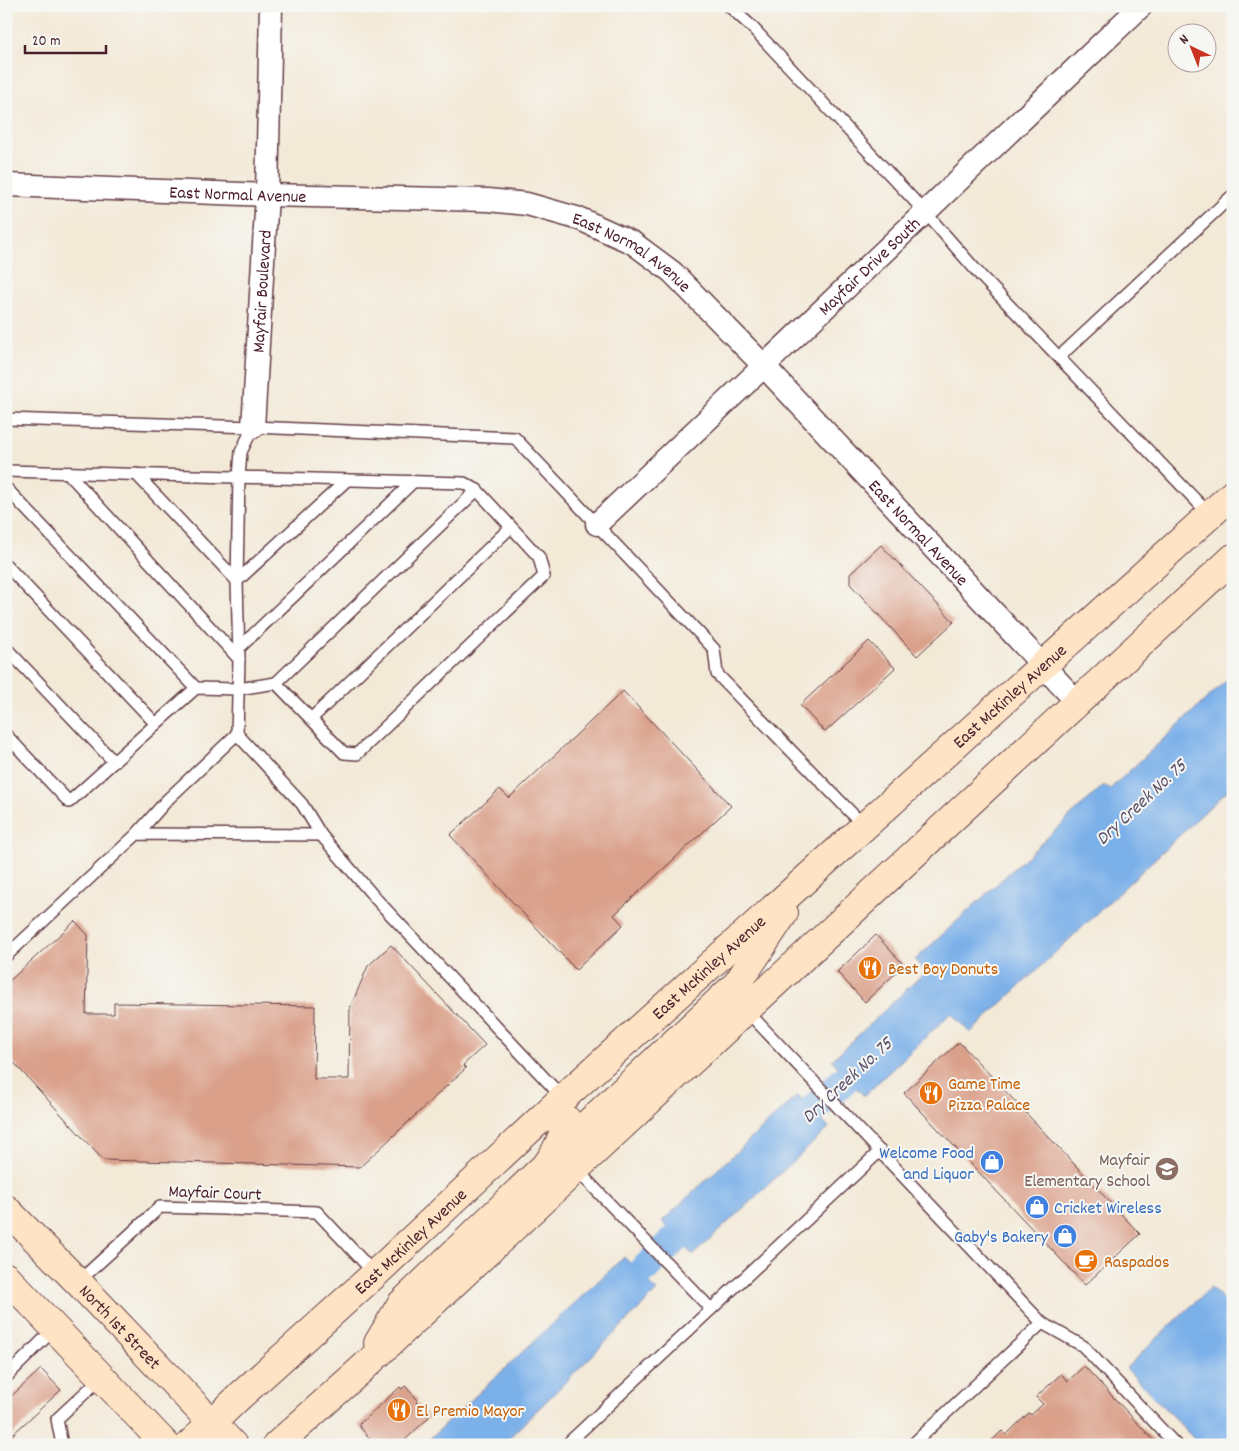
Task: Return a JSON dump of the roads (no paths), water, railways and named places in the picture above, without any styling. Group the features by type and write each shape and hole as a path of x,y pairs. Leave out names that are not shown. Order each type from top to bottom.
{"main road":[{"name":"East McKinley Avenue","path":"189,1445 563,1098 1233,494"},
{"path":"277,1445 363,1368 1233,558"},
{"path":"576,1169 574,1145 580,1131 737,984 805,880"},
{"path":"363,1368 401,1304 548,1163 556,1153 564,1134 568,1114 563,1098"},
{"name":"North 1st Street","path":"6,1209 234,1445"},
{"path":"6,1277 166,1445"}],"street":[{"name":"Mayfair Boulevard","path":"253,427 267,195 271,6"},
{"name":"Mayfair Drive South","path":"597,524 1141,6"},
{"name":"East Normal Avenue","path":"6,185 267,195 488,200 527,204 580,219 633,243 672,272 764,366 1078,703"}],"lane":[{"path":"729,6 751,26 925,212 981,276 1210,515"},
{"path":"1059,357 1233,195"},
{"path":"6,419 514,438 714,649 717,674 865,827"},
{"path":"253,427 241,452 239,477 237,581 238,734 302,804 321,835 377,900 563,1098"},
{"path":"6,472 464,483 477,490 539,557 544,576 357,754 344,753 276,683"},
{"path":"68,473 238,654"},
{"path":"136,474 237,581"},
{"path":"237,581 347,480"},
{"path":"238,654 413,482"},
{"path":"6,488 196,688"},
{"path":"6,735 69,802 196,688 238,689 276,683 477,490"},
{"path":"311,718 511,527"},
{"path":"6,564 156,724"},
{"path":"6,648 114,762"},
{"path":"6,956 137,834 168,799 238,734"},
{"path":"137,834 321,835"},
{"path":"746,1010 1042,1323 1083,1346 1176,1445"},
{"path":"566,1445 880,1151"},
{"path":"576,1169 711,1309"},
{"name":"Mayfair Court","path":"78,1282 160,1207 317,1212 375,1274"},
{"path":"912,1445 1042,1323"},
{"path":"6,1377 56,1328"},
{"path":"62,1445 57,1419 102,1377"}],"water":[{"path":"1233,674 1233,785 970,1033 951,1013 864,1096 832,1060 925,972 915,960 1104,785 1109,790"},
{"path":"798,1095 829,1128 693,1255 662,1221"},
{"path":"624,1257 657,1291 502,1445 423,1445"},
{"path":"1211,1287 1233,1309 1233,1445 1200,1445 1126,1368"}],"waterway":[{"name":"Dry Creek No. 75","path":"783,1137 877,1050"},
{"name":"Dry Creek No. 75","path":"611,1301 705,1211"}],"place":[{"name":"Best Boy Donuts","path":"870,968"},
{"name":"Game Time Pizza Palace","path":"931,1093"},
{"name":"Welcome Food and Liquor","path":"992,1162"},
{"name":"Mayfair Elementary School","path":"1167,1169"},
{"name":"Cricket Wireless","path":"1037,1207"},
{"name":"Gaby's Bakery","path":"1065,1236"},
{"name":"Raspados","path":"1086,1261"},
{"name":"El Premio Mayor","path":"399,1410"}]}
